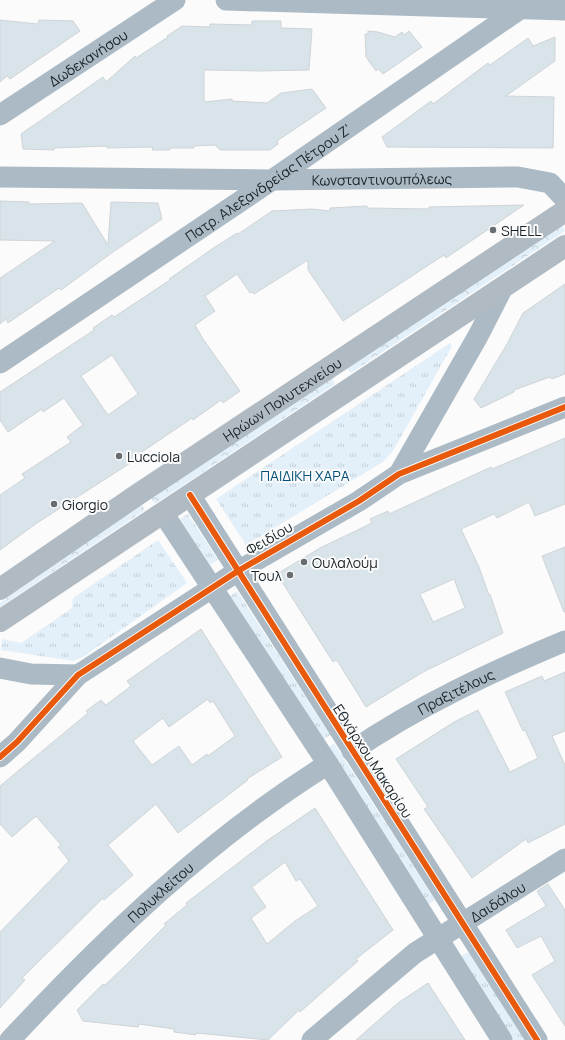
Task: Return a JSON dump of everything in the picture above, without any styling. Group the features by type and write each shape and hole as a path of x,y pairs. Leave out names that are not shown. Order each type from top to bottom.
{"main road":[{"name":"Ηρώων Πολυτεχνείου","path":"0,589 137,495 565,211"},
{"name":"Ηρώων Πολυτεχνείου","path":"0,621 565,246"}],"street":[{"name":"Δωδεκανήσου","path":"0,116 175,0"},
{"path":"226,0 526,5 565,10"},
{"name":"Πατρ. Αλεξανδρείας Πέτρου Ζ’","path":"0,363 272,180 526,5"},
{"name":"Κωνσταντινουπόλεως","path":"0,177 272,180 518,177 550,183 565,200"},
{"name":"Ηρώων Πολυτεχνείου","path":"399,474 478,336 502,289"},
{"name":"Φειδίου","path":"0,756 17,742 78,675 212,586 359,501 399,474 565,407"},
{"name":"Εθνάρχου Μακαρίου","path":"190,496 537,1040"},
{"path":"163,513 328,764 502,1040"},
{"name":"Πραξιτέλους","path":"352,751 385,728 419,709 516,661 565,641"},
{"path":"0,668 31,674 78,675"},
{"name":"Πολυκλείτου","path":"9,1039 115,932 195,860 289,789 328,764"},
{"name":"Δαιδάλου","path":"312,1040 415,953 462,922 565,859"}],"green space":[{"path":"562,225 565,231 351,373 347,368"},
{"name":"ΠΑΙΔΙΚΗ ΧΑΡΑ","path":"450,343 452,346 393,451 383,462 246,545 216,499"},
{"path":"332,378 335,384 155,504 151,498"},
{"path":"141,504 145,510 0,607 0,603"},
{"path":"188,514 218,560 210,565 180,519"},
{"path":"158,540 187,583 83,657 73,661 1,650 2,639 21,643 72,608 73,598"},
{"path":"237,591 330,735 322,741 229,597"},
{"path":"334,743 435,900 427,905 326,749"},
{"path":"468,952 525,1040 513,1040 460,957"}],"building":[{"path":"0,20 38,24 39,20 73,21 80,31 10,79 7,76 0,82"},
{"path":"252,21 281,21 281,28 312,29 309,70 204,70 204,102 232,99 232,101 267,103 281,93 312,89 326,108 277,141 278,144 270,150 220,150 215,145 194,146 194,148 170,148 170,150 152,150 153,147 107,148 107,146 54,148 54,150 23,149 21,134 103,77 106,82 135,56 136,58 182,26 210,27 210,24 252,25"},
{"path":"368,31 395,37 402,32 404,35 409,31 422,47 383,74 378,69 376,71 366,57 365,34 368,34"},
{"path":"555,37 555,61 506,96 554,97 553,148 387,147 382,137 431,101 433,104 488,63 490,65 528,38 533,46"},
{"path":"0,201 29,202 29,204 82,203 108,245 111,202 158,203 162,219 61,290 59,288 8,323 6,319 0,324 0,278 55,241 0,240"},
{"path":"524,205 446,258 444,255 343,321 308,270 308,260 254,294 252,292 250,293 237,274 205,296 215,311 195,325 203,339 240,391 223,403 221,400 193,420 192,418 136,456 138,458 37,523 0,550 0,495 25,478 22,474 71,442 67,437 83,425 64,398 43,412 42,409 8,432 0,420 0,392 94,330 93,328 112,315 114,317 170,280 169,279 215,247 237,233 238,234 272,211 312,209 330,211 330,208 367,206 367,208 429,209 429,207","holes":["112,355 138,394 108,415 81,376"]},
{"path":"565,284 565,374 552,379 550,377 514,390 514,392 481,408 474,399 507,344 523,313"},
{"path":"565,438 565,504 535,516 529,502 497,518 494,514 461,529 479,567 489,595 490,594 503,633 423,672 366,707 338,662 336,660 333,662 277,574 320,548 372,523 370,519 388,511 389,514 491,467 492,469","holes":["454,579 465,608 433,622 420,594"]},
{"path":"565,547 565,612 564,612 542,556"},
{"path":"201,629 282,757 247,779 248,780 178,833 156,804 108,845 133,875 104,900 103,898 22,978 25,980 0,1008 0,932 69,861 58,847 61,845 36,816 12,837 0,824 0,786 88,713 86,711 101,700 106,705 131,686 127,681","holes":["208,699 210,703 213,701 235,736 208,756 207,754 192,765 179,746 152,765 133,741 163,718 169,727"]},
{"path":"565,672 565,731 552,736 565,765 565,824 528,843 526,839 472,878 424,809 428,807 396,759 454,722 478,710 510,772 538,758 525,730 523,731 505,692 542,676 544,681"},
{"path":"315,808 393,930 356,959 358,961 300,1012 299,1010 268,1040 196,1033 196,1035 174,1032 174,1029 139,1024 138,1027 83,1021 77,1010 103,984 105,985 126,965 166,925 164,924 187,905 186,903 268,840","holes":["285,862 296,881 300,879 318,906 295,921 267,944 251,918 266,907 252,887"]},
{"path":"548,884 565,910 565,1026 532,975 555,961 541,936 517,948 506,930 546,906 537,891"},
{"path":"428,983 465,1040 356,1040 398,1003"}],"cycle path":[{"path":"0,757 17,742 78,675 238,571 359,501 399,474 565,407"},
{"path":"190,495 537,1040"}],"place":[{"name":"SHELL","path":"493,230"},
{"name":"Lucciola","path":"119,456"},
{"name":"Giorgio","path":"54,504"},
{"name":"Ουλαλούμ","path":"304,562"},
{"name":"Τουλ","path":"290,575"}]}
